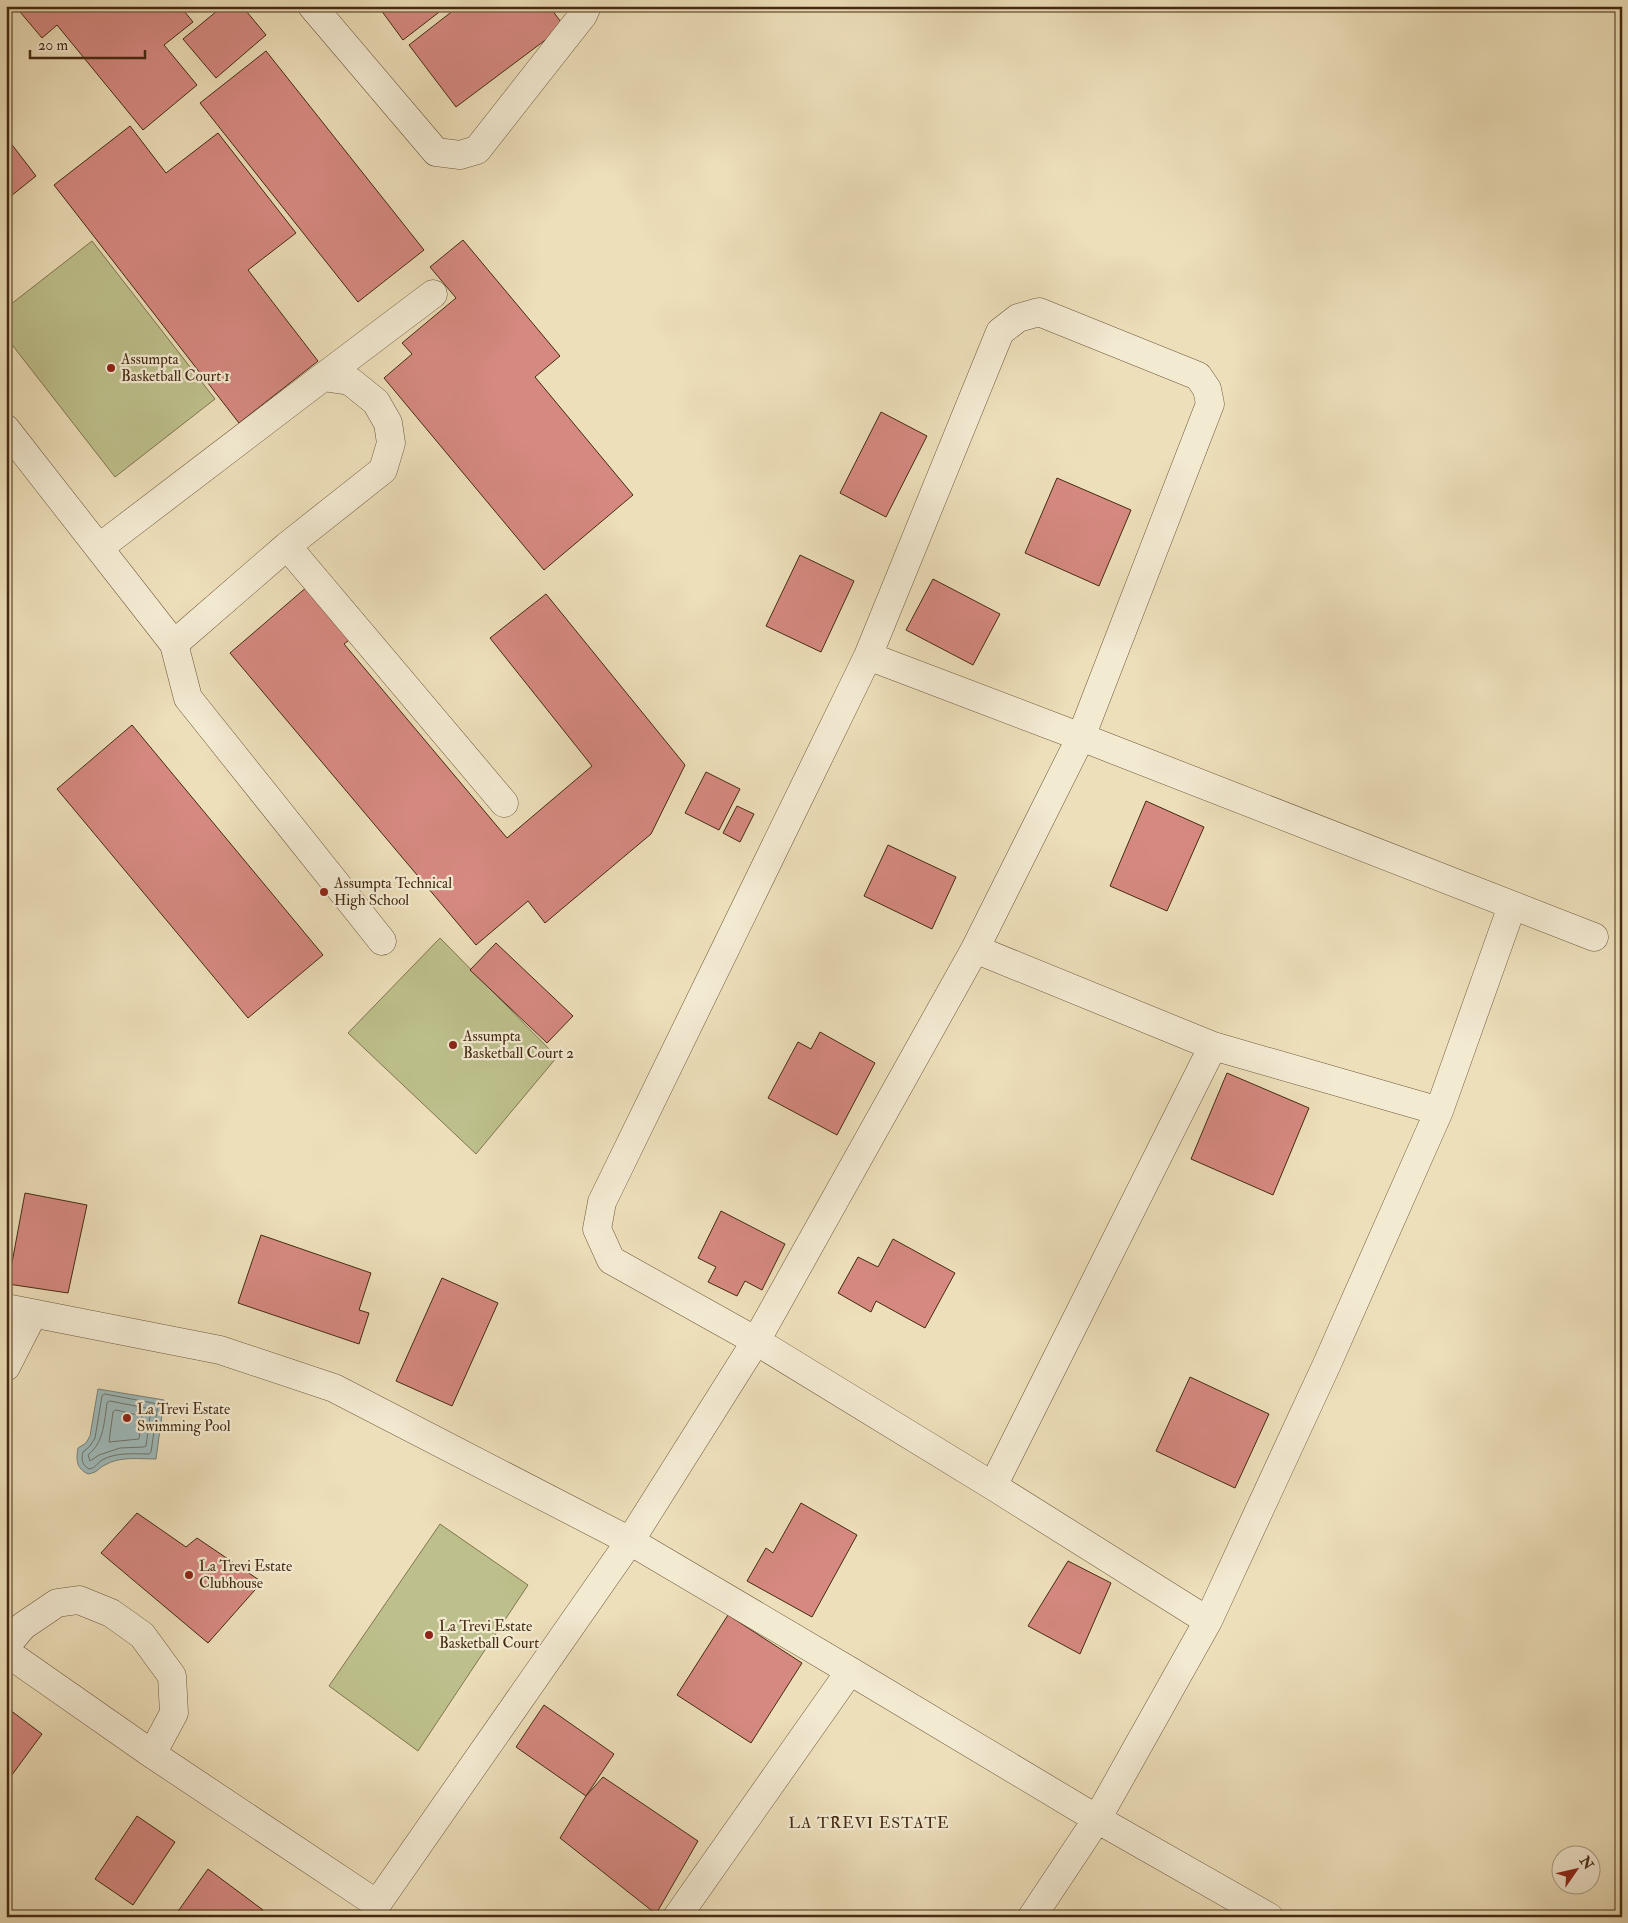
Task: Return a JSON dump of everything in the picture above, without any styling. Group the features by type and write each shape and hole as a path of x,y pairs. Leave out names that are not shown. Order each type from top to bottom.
{"street":[{"path":"312,6 436,152 460,155 477,150 582,9"},
{"path":"100,547 432,294"},
{"path":"6,1652 372,1910 630,1541 756,1340 974,949 1081,736 1210,404 1207,388 1198,376 1039,312 1018,318 1000,332 868,656 602,1202 597,1229 611,1260 756,1340 1208,1621"},
{"path":"174,644 286,546 383,470 391,443 388,422 376,402 350,382 323,377"},
{"path":"6,429 174,644 188,698 382,941"},
{"path":"286,546 504,803"},
{"path":"868,656 1081,736 1594,937"},
{"path":"1032,1917 1097,1820 1208,1621 1327,1364 1439,1111 1512,906"},
{"path":"974,949 1213,1046 1439,1111"},
{"path":"993,1486 1213,1046"},
{"path":"6,1308 220,1350 334,1388 630,1541 1097,1820 1269,1917"},
{"path":"6,1367 33,1314"},
{"path":"6,1646 23,1626 57,1603 79,1600 111,1612 142,1635 172,1676 174,1713 152,1754"},
{"path":"677,1917 850,1671"}],"green space":[{"name":"Assumpta Basketball Court 1","path":"92,241 215,399 115,477 6,337 6,308"},
{"name":"Assumpta Basketball Court 2","path":"440,938 557,1057 476,1154 348,1033"},
{"name":"La Trevi Estate Basketball Court","path":"440,1524 528,1585 418,1751 329,1686"}],"water":[{"name":"La Trevi Estate Swimming Pool","path":"98,1389 164,1400 156,1459 117,1460 88,1474 81,1469 77,1460 78,1448 86,1443 90,1436"}],"building":[{"path":"15,6 180,6 193,22 164,45 197,85 143,130 57,25 42,38"},
{"path":"223,6 242,6 266,35 216,78 183,39"},
{"path":"378,6 447,6 403,40"},
{"path":"459,6 549,6 564,26 456,107 409,45"},
{"path":"266,51 424,250 358,302 200,103"},
{"path":"130,126 166,173 218,133 296,233 248,270 318,361 239,423 54,185"},
{"path":"6,137 36,176 6,200"},
{"path":"463,240 560,356 535,377 633,495 544,570 384,378 412,354 402,343 456,298 430,267"},
{"path":"881,412 927,436 886,517 840,493"},
{"path":"1057,478 1131,510 1099,586 1025,553"},
{"path":"800,555 854,581 821,652 766,626"},
{"path":"933,579 1000,614 973,665 906,630"},
{"path":"308,586 352,638 344,644 507,838 592,766 490,638 546,594 685,765 651,834 545,923 528,901 476,945 230,653"},
{"path":"132,725 323,955 248,1018 57,789"},
{"path":"706,772 740,789 719,830 685,813"},
{"path":"1146,801 1204,827 1167,911 1110,886"},
{"path":"737,806 754,814 740,842 723,833"},
{"path":"888,845 956,877 932,929 864,896"},
{"path":"496,943 573,1016 547,1043 470,970"},
{"path":"820,1032 875,1063 837,1135 768,1098 798,1042 811,1049"},
{"path":"1227,1073 1309,1108 1273,1195 1191,1159"},
{"path":"25,1193 87,1205 68,1293 8,1284"},
{"path":"721,1211 785,1244 762,1290 745,1281 737,1296 708,1282 716,1267 698,1258"},
{"path":"261,1235 371,1273 359,1310 369,1313 359,1344 238,1303"},
{"path":"893,1239 955,1273 925,1328 876,1301 871,1312 838,1293 858,1257 878,1267"},
{"path":"442,1278 498,1303 452,1406 396,1381"},
{"path":"1190,1377 1269,1414 1235,1488 1156,1451"},
{"path":"801,1503 857,1535 812,1617 747,1581 766,1548 773,1553"},
{"name":"La Trevi Estate Clubhouse","path":"137,1513 186,1547 197,1538 262,1582 208,1643 101,1553"},
{"path":"1068,1561 1111,1583 1080,1654 1028,1626"},
{"path":"728,1615 802,1663 751,1743 677,1695"},
{"path":"544,1705 614,1754 586,1796 516,1747"},
{"path":"6,1707 42,1734 6,1783"},
{"path":"603,1777 698,1841 656,1914 560,1838 586,1796"},
{"path":"137,1816 175,1842 133,1905 95,1879"},
{"path":"208,1869 263,1910 258,1917 174,1917"}],"place":[{"name":"Assumpta Basketball Court 1","path":"111,368"},
{"name":"Assumpta Technical High School","path":"324,892"},
{"name":"Assumpta Basketball Court 2","path":"453,1045"},
{"name":"La Trevi Estate Swimming Pool","path":"127,1418"},
{"name":"La Trevi Estate Clubhouse","path":"189,1575"},
{"name":"La Trevi Estate Basketball Court","path":"429,1635"}],"district":[{"name":"LA TREVI ESTATE","path":"869,1823"}]}
